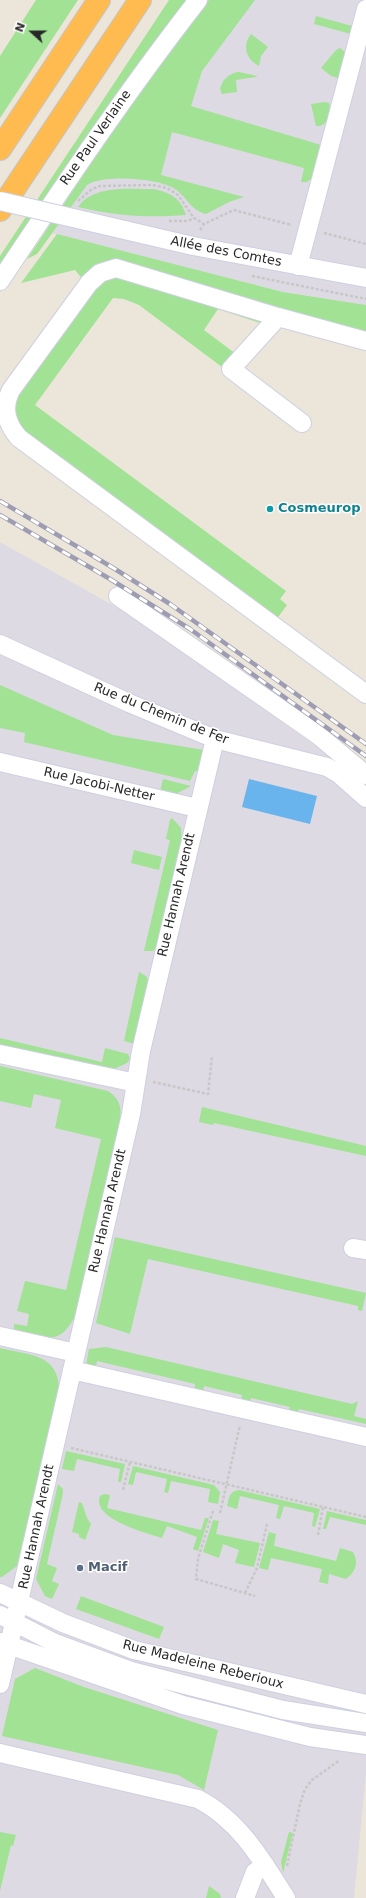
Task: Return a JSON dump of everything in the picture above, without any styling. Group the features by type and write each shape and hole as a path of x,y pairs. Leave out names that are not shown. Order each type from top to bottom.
{"highway":[{"path":"0,149 99,0"},
{"path":"0,210 140,0"}],"street":[{"name":"Rue Paul Verlaine","path":"0,281 87,151 130,90 198,0"},
{"path":"298,266 366,9"},
{"name":"Allée des Comtes","path":"0,201 193,246 366,278"},
{"path":"366,340 278,317 116,268 100,274 89,283 6,399 6,416 10,426 19,438 366,694"},
{"path":"278,317 231,369 302,423"},
{"path":"118,596 318,735 366,775"},
{"name":"Rue du Chemin de Fer","path":"0,644 129,703 215,738 327,767 339,774 366,798"},
{"name":"Rue Hannah Arendt","path":"0,1684 8,1619 20,1604 131,1114 141,1051 197,808 215,738"},
{"name":"Rue Jacobi-Netter","path":"0,762 197,808"},
{"path":"0,1054 136,1081"},
{"path":"0,1336 76,1353"},
{"path":"72,1370 366,1437"},
{"name":"Rue Madeleine Reberioux","path":"0,1593 20,1604 67,1625 134,1650 366,1704"},
{"name":"Rue Madeleine Reberioux","path":"8,1619 56,1643 131,1672 283,1710 366,1723"},
{"path":"5,1644 50,1658 119,1684 183,1705 310,1737 366,1745"},
{"path":"0,1753 198,1799 216,1808 239,1830 265,1865 286,1898"},
{"path":"245,1898 255,1872 265,1865"}],"path":[{"path":"75,206 86,194 100,186 153,185 173,191 186,205 194,218 204,224 227,212 242,210 299,227"},
{"path":"324,233 366,244"},
{"path":"136,1081 208,1094 212,1056"},
{"path":"220,1513 244,1409"},
{"path":"55,1445 366,1517"},
{"path":"123,1490 130,1462"},
{"path":"318,1535 323,1507"},
{"path":"213,1511 198,1559 196,1578 255,1596"},
{"path":"245,1593 257,1568 267,1524"},
{"path":"286,1868 300,1804 305,1789 312,1780 342,1759"}],"shaded area":[{"path":"187,0 366,0 366,305 283,292 43,231 74,156 150,48"},
{"path":"0,542 132,616 345,767 366,785 366,1773 354,1898 0,1898"}],"green space":[{"path":"36,0 78,0 0,118 0,56"},
{"path":"169,0 187,0 91,132 0,268 0,256"},
{"path":"209,0 255,0 202,71 191,106 321,145 313,177 307,182 301,182 304,168 172,132 161,175 244,197 229,202 206,214 196,210 179,192 167,185 144,180 105,179 87,185 37,254 27,259 121,119"},
{"path":"316,16 352,26 351,34 314,24"},
{"path":"251,34 268,47 261,56 259,66 248,56 246,48"},
{"path":"340,48 345,52 338,78 331,76 321,68 336,50"},
{"path":"239,72 257,76 236,80 237,92 222,94 220,89 225,79 230,75"},
{"path":"325,102 329,103 330,107 328,118 324,124 316,126 311,104"},
{"path":"122,189 153,189 169,194 178,200 186,215 132,216 78,207 93,195 102,192"},
{"path":"57,234 283,292 366,305 366,331 269,308 127,265 84,281 75,270 21,283"},
{"path":"110,278 121,278 262,321 260,323 218,309 204,330 236,354 222,367 139,305 124,299 113,298 35,405 286,591 280,599 287,605 276,620 26,437 12,414 19,389 95,285"},
{"path":"0,685 113,735 204,750 200,771 195,771 190,781 24,742 25,733 0,728"},
{"path":"163,779 191,786 176,794 160,792"},
{"path":"172,818 181,828 182,844 157,947 153,951 144,951 170,840 166,839 170,820"},
{"path":"134,850 162,857 159,870 131,863"},
{"path":"139,972 146,976 150,983 135,1044 124,1041"},
{"path":"0,1038 102,1062 105,1048 128,1054 130,1059 127,1063 114,1069 0,1046"},
{"path":"0,1066 108,1091 119,1103 121,1111 75,1316 64,1332 51,1338 18,1332 14,1329 14,1324 27,1326 29,1314 17,1311 25,1281 66,1290 101,1139 55,1128 61,1100 34,1094 31,1108 0,1101"},
{"path":"202,1107 366,1146 366,1156 214,1123 213,1125 199,1122"},
{"path":"115,1237 366,1293 362,1311 358,1310 358,1306 148,1259 130,1334 96,1323"},
{"path":"106,1347 352,1404 358,1401 354,1416 366,1419 366,1424 299,1409 297,1414 288,1412 290,1407 251,1398 250,1403 241,1401 242,1395 204,1386 203,1392 194,1391 195,1384 97,1361 96,1367 86,1365 89,1349"},
{"path":"0,1348 30,1354 47,1362 53,1368 57,1376 59,1387 17,1566 2,1577 0,1577"},
{"path":"66,1451 125,1464 121,1482 118,1482 120,1469 77,1459 74,1471 62,1469"},
{"path":"133,1466 214,1485 220,1492 218,1504 208,1502 210,1489 171,1481 168,1493 164,1492 167,1479 136,1472 133,1485 128,1484"},
{"path":"58,1484 63,1489 63,1493 47,1564 57,1568 52,1581 59,1584 52,1599 45,1596 36,1579"},
{"path":"239,1490 320,1509 315,1527 312,1526 314,1513 284,1506 280,1519 276,1518 279,1505 240,1496 237,1509 227,1506 231,1493"},
{"path":"104,1494 110,1495 107,1508 201,1530 205,1518 209,1518 198,1551 193,1549 197,1537 167,1526 162,1538 133,1529 112,1518 104,1512 99,1504 100,1496"},
{"path":"79,1502 82,1503 87,1518 91,1524 85,1540 79,1537 79,1534 72,1532"},
{"path":"327,1511 366,1520 366,1525 330,1517 326,1529 323,1529"},
{"path":"213,1520 219,1521 216,1534 260,1543 254,1567 235,1563 239,1550 223,1544 219,1558 203,1552"},
{"path":"269,1532 276,1534 274,1546 336,1561 340,1548 353,1552 356,1559 356,1567 346,1579 329,1574 328,1584 319,1582 322,1569 271,1558 268,1570 259,1568"},
{"path":"81,1596 164,1627 159,1639 76,1609"},
{"path":"35,1668 84,1687 218,1730 204,1790 178,1775 2,1736 15,1679"},
{"path":"0,1832 16,1835 13,1846 11,1845 0,1891"},
{"path":"289,1832 293,1833 283,1873 281,1862"},
{"path":"209,1886 220,1894 221,1898 206,1898"}],"water":[{"path":"249,779 317,796 310,824 242,807"}],"railway":[{"path":"0,501 115,569 170,604 366,744"},
{"path":"0,515 110,579 190,629 366,756"}],"place":[{"name":"Cosmeurop","path":"270,509"},
{"name":"Macif","path":"80,1568"}]}
